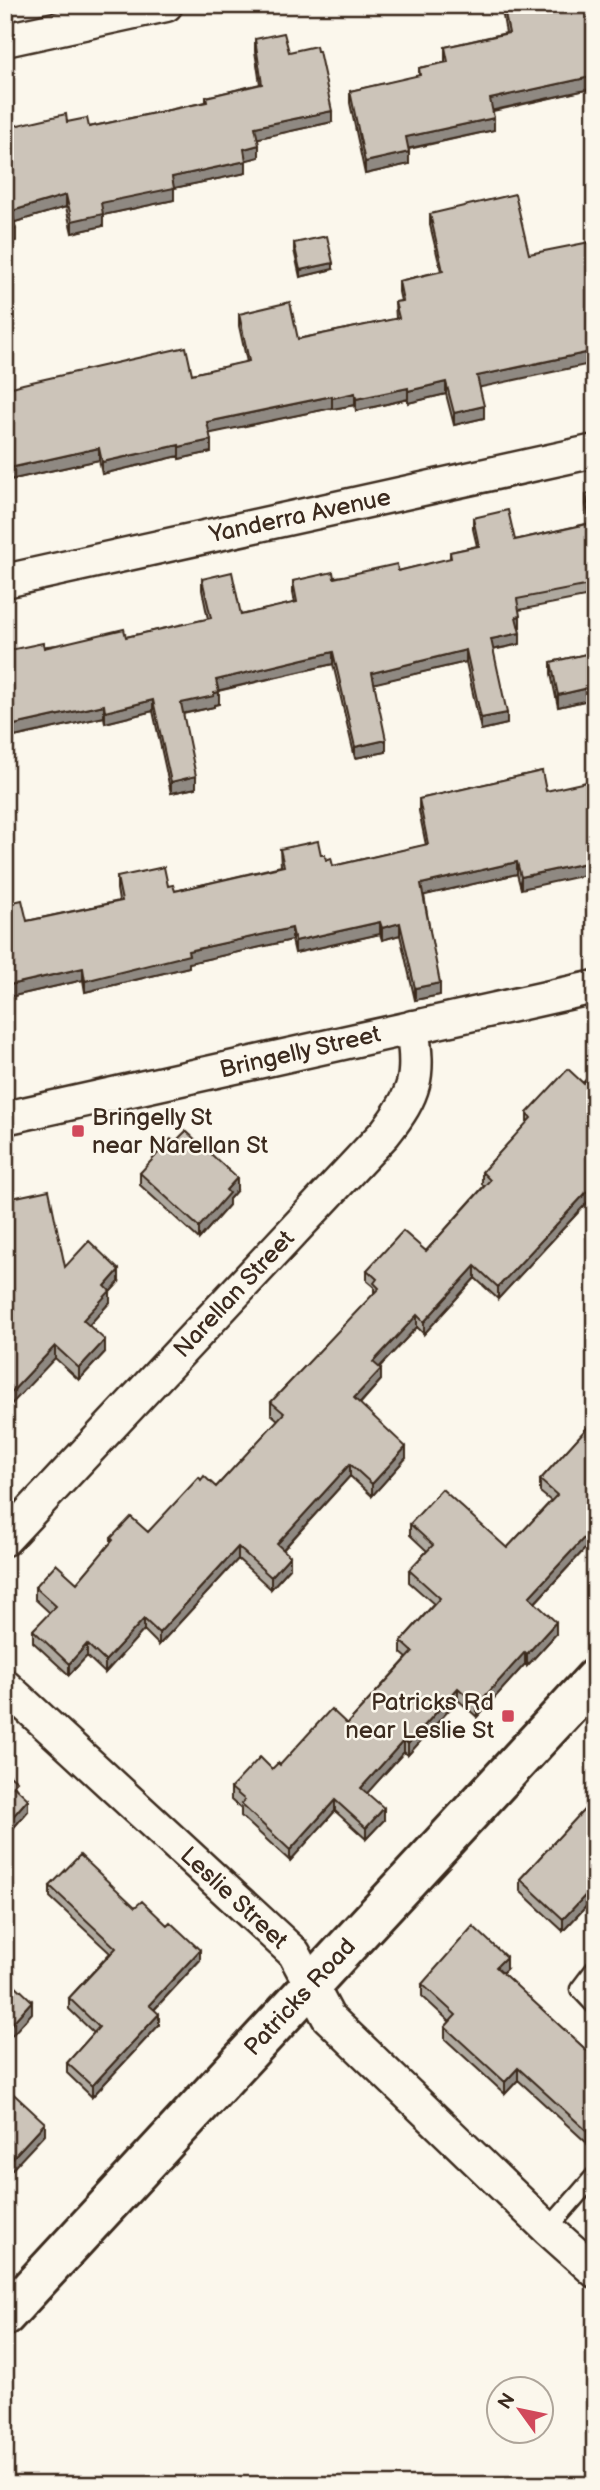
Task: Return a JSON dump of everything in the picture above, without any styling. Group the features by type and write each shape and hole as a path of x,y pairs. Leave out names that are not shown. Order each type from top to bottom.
{"main road":[{"name":"Patricks Road","path":"5,2316 595,1678"}],"street":[{"path":"5,40 166,5"},
{"name":"Yanderra Avenue","path":"5,581 595,451"},
{"name":"Bringelly Street","path":"5,1118 595,987"},
{"name":"Narellan Street","path":"5,1539 385,1133 412,1093 415,1081 412,1027"},
{"name":"Leslie Street","path":"5,1686 294,1953 328,2017 595,2271"}],"lane":[{"path":"595,1968 579,1989 595,2006"},
{"path":"548,2229 595,2175"}],"building":[{"path":"503,5 551,5 553,13 595,5 595,76 490,99 494,118 406,137 409,152 365,162 350,91 420,75 419,68 448,62 445,47 509,33"},
{"path":"284,33 289,52 316,46 332,111 255,127 259,145 244,149 246,161 172,177 174,188 101,203 103,214 72,221 66,195 12,211 16,229 5,231 5,128 66,114 67,122 87,118 89,127 207,102 206,97 262,84 255,39"},
{"path":"515,194 529,254 595,241 595,351 477,376 484,406 454,413 446,382 356,399 355,393 207,422 211,440 179,447 102,462 99,448 5,469 5,389 186,347 192,374 249,361 239,314 290,302 298,339 399,318 395,302 403,301 399,281 443,271 430,214"},
{"path":"327,236 333,263 300,270 294,243"},
{"path":"595,492 595,584 517,599 520,616 516,617 520,633 491,639 507,713 481,718 466,650 372,673 386,740 355,747 333,652 216,680 219,692 214,693 214,696 181,703 196,776 171,782 153,700 105,712 104,705 5,727 5,651 43,643 44,648 124,629 126,637 211,618 202,579 232,572 241,615 297,602 293,581 333,572 334,578 397,564 398,571 451,558 450,552 479,546 473,518 508,510 515,540 592,523 586,494"},
{"path":"595,652 595,693 593,687 558,695 551,662"},
{"path":"542,771 546,791 595,780 595,861 521,877 517,862 421,884 440,983 415,988 400,923 382,928 380,922 295,941 292,928 188,951 189,955 85,981 83,968 5,986 5,904 22,900 27,921 122,901 117,877 164,867 168,886 173,885 175,891 284,866 280,849 318,841 321,855 325,855 326,860 331,858 333,866 428,844 419,799"},
{"path":"568,1069 583,1083 595,1070 595,1183 498,1287 475,1266 424,1322 417,1315 373,1362 381,1369 354,1398 406,1447 372,1484 350,1464 277,1544 290,1556 271,1577 238,1547 159,1633 144,1619 105,1661 87,1644 69,1664 33,1630 56,1606 35,1587 56,1564 77,1583 113,1540 111,1538 131,1517 148,1532 199,1477 201,1480 204,1476 216,1487 284,1413 271,1402 379,1288 374,1283 377,1279 367,1270 403,1231 426,1251 490,1180 482,1172 531,1118 527,1113"},
{"path":"186,1131 237,1178 226,1190 229,1193 199,1227 140,1173 171,1139 175,1142"},
{"path":"5,1190 7,1199 49,1190 65,1267 89,1241 119,1270 105,1286 110,1291 83,1320 105,1340 79,1368 55,1346 5,1399 5,1327 12,1319 5,1313"},
{"path":"595,1419 595,1526 529,1597 556,1622 477,1705 458,1688 408,1744 404,1740 361,1788 384,1808 366,1828 335,1800 290,1850 241,1804 245,1800 231,1788 260,1757 272,1769 278,1763 280,1765 331,1709 347,1724 413,1652 401,1641 440,1598 409,1570 433,1545 410,1524 442,1489 507,1548 557,1495 540,1480"},
{"path":"5,1771 17,1781 13,1785 28,1799 9,1821 5,1818"},
{"path":"595,1798 595,1885 563,1919 520,1879"},
{"path":"80,1855 135,1907 142,1901 167,1925 170,1922 200,1950 149,2005 159,2014 92,2086 67,2063 99,2027 69,1998 116,1948 50,1886"},
{"path":"473,1926 506,1957 496,1967 595,2058 595,2122 587,2131 518,2068 505,2082 445,2027 456,2015 422,1984"},
{"path":"13,1983 32,2001 5,2031 5,1991"},
{"path":"5,2086 45,2123 5,2166"}],"place":[{"name":"Bringelly St near Narellan St","path":"78,1131"},
{"name":"Patricks Rd near Leslie St","path":"508,1716"}]}
